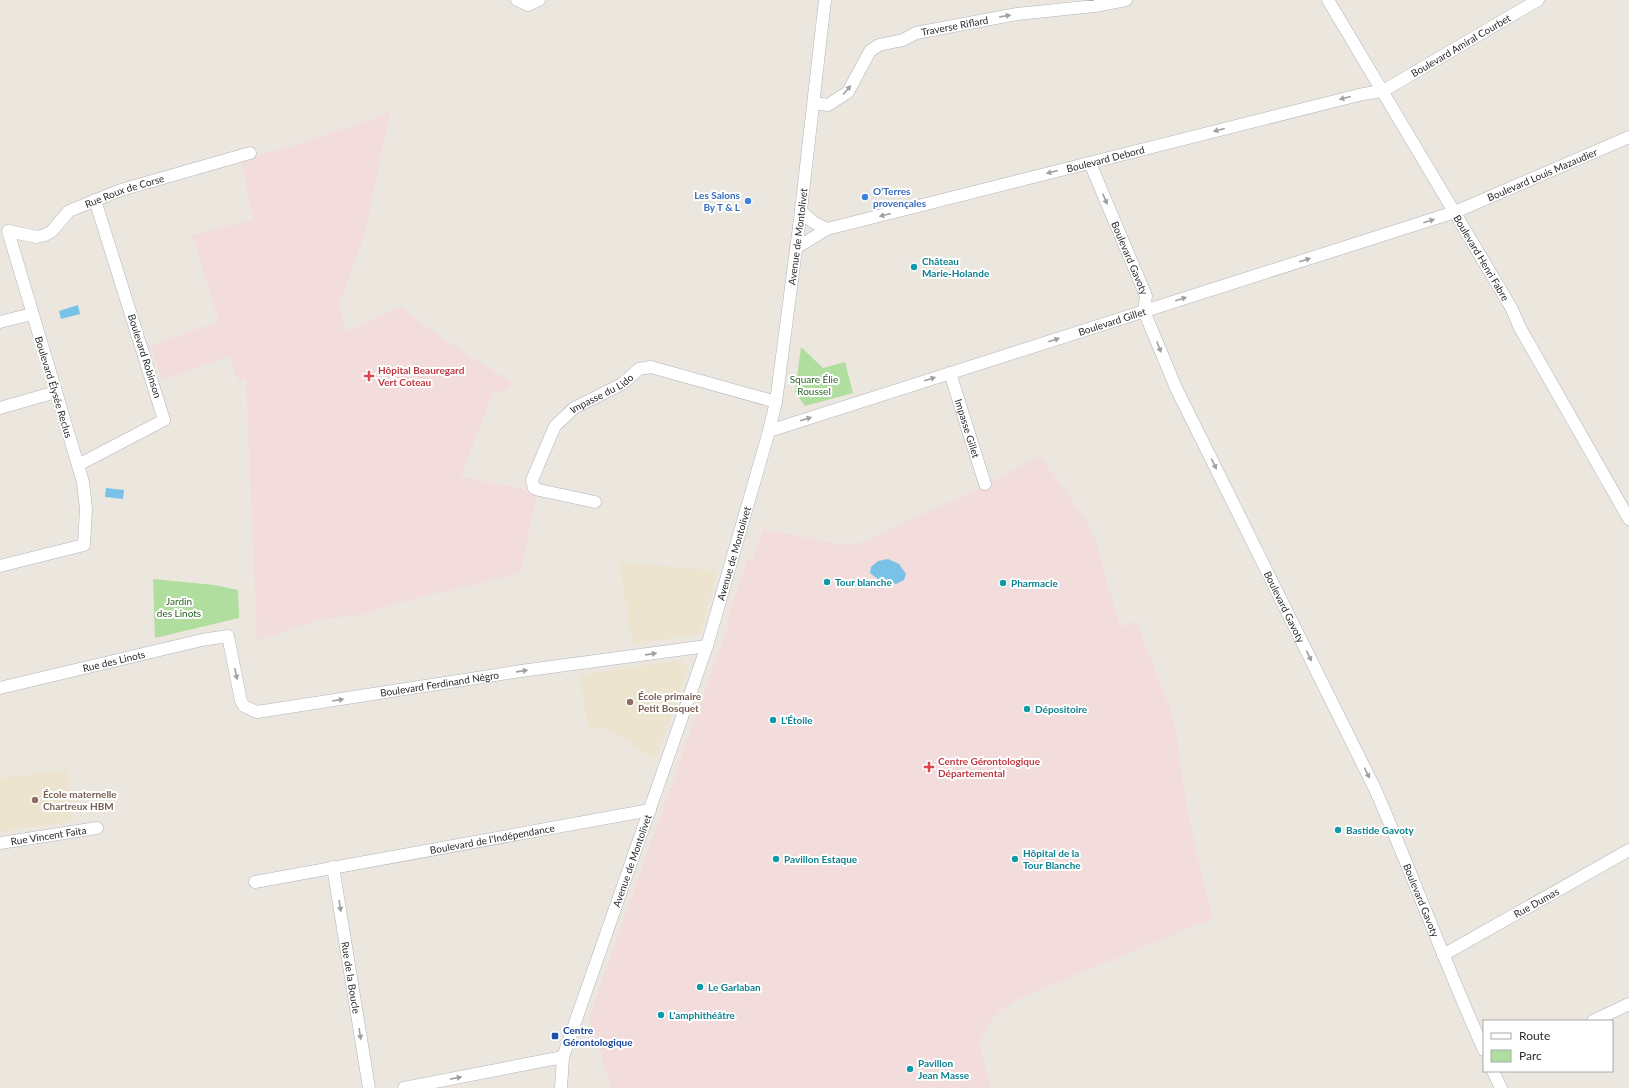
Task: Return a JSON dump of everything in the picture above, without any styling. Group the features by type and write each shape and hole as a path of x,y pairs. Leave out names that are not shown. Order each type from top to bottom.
{"street":[{"path":"518,0 528,5 539,0"},
{"name":"Avenue de Montolivet","path":"561,1088 563,1057 707,646 769,431 776,402 801,211 825,0"},
{"name":"Traverse Riflard","path":"814,104 828,105 848,92 870,51 879,45 903,40 916,33 1017,14 1095,6 1126,0"},
{"name":"Boulevard Henri Fabre","path":"1328,0 1383,90 1512,309 1519,326 1629,519"},
{"name":"Boulevard Amiral Courbet","path":"1383,90 1536,0"},
{"name":"Boulevard Debord","path":"796,248 828,229 1383,90"},
{"name":"Boulevard Louis Mazaudier","path":"1455,212 1629,137"},
{"name":"Rue Roux de Corse","path":"8,231 37,237 44,235 52,231 66,214 95,200 121,190 250,153"},
{"name":"Boulevard Gavoty","path":"1090,163 1146,296 1144,311 1176,388 1375,789 1397,839 1443,955 1483,1048"},
{"name":"Boulevard Robinson","path":"78,465 164,420 95,200"},
{"path":"801,211 813,222 828,229"},
{"name":"Boulevard Gillet","path":"769,431 1455,212"},
{"name":"Boulevard Élysée Reclus","path":"0,566 84,545 86,508 83,482 8,231"},
{"path":"0,322 32,314"},
{"name":"Impasse du Lido","path":"595,502 538,490 534,488 532,480 555,426 574,408 622,384 639,369 651,367 776,402"},
{"name":"Impasse Gillet","path":"950,373 985,484"},
{"path":"0,408 56,392"},
{"name":"Boulevard Ferdinand Négro","path":"228,636 241,700 244,706 257,712 521,672 707,646"},
{"name":"Rue des Linots","path":"0,688 202,640 228,636"},
{"name":"Boulevard de l'Indépendance","path":"255,882 650,810"},
{"name":"Rue Vincent Faita","path":"0,843 97,828"},
{"name":"Rue Dumas","path":"1443,955 1629,850"},
{"name":"Rue de la Boucle","path":"333,867 369,1088"},
{"path":"1596,1020 1629,1004"},
{"path":"404,1088 563,1057"},
{"path":"1493,1072 1501,1088"}],"shaded area":[{"name":"Hôpital Beauregard Vert Coteau","path":"390,113 364,237 341,299 338,301 345,332 400,307 451,344 511,382 509,390 493,392 461,477 521,488 536,496 521,573 416,598 359,615 323,619 257,640 246,378 240,382 235,374 229,356 162,380 150,346 219,321 192,235 253,220 241,159 283,149"},
{"name":"Centre Gérontologique Départemental","path":"1040,456 1084,518 1095,539 1120,627 1136,621 1174,719 1188,815 1213,918 1020,998 1003,1009 996,1015 986,1029 979,1044 991,1088 611,1088 589,1017 728,626 728,616 748,558 753,559 763,529 844,545 861,543 977,489"},
{"path":"619,562 718,571 700,634 632,644"},
{"name":"École primaire Petit Bosquet","path":"681,660 688,669 656,759 607,729 602,728 588,730 580,675"},
{"name":"École maternelle Chartreux HBM","path":"67,770 74,821 0,832 0,778"}],"green space":[{"name":"Square Élie Roussel","path":"801,347 823,368 845,362 853,393 805,406 795,392"},
{"name":"Jardin des Linots","path":"153,579 214,585 238,590 239,618 155,638"}],"water":[{"path":"78,305 80,314 61,319 59,311"},
{"path":"106,488 124,490 123,499 105,497"},
{"path":"888,559 899,564 906,574 904,580 896,584 878,579 870,573 871,567 878,561"}],"place":[{"name":"O’Terres provençales","path":"865,197"},
{"name":"Les Salons By T & L","path":"748,201"},
{"name":"Château Marie-Holande","path":"914,267"},
{"name":"Hôpital Beauregard Vert Coteau","path":"369,376"},
{"name":"Tour blanche","path":"827,582"},
{"name":"Pharmacie","path":"1003,583"},
{"name":"École primaire Petit Bosquet","path":"630,702"},
{"name":"Dépositoire","path":"1027,709"},
{"name":"L'Étoile","path":"773,720"},
{"name":"Centre Gérontologique Départemental","path":"929,767"},
{"name":"École maternelle Chartreux HBM","path":"35,800"},
{"name":"Bastide Gavoty","path":"1338,830"},
{"name":"Pavillon Estaque","path":"776,859"},
{"name":"Hôpital de la Tour Blanche","path":"1015,859"},
{"name":"Le Garlaban","path":"700,987"},
{"name":"L'amphithéâtre","path":"661,1015"},
{"name":"Centre Gérontologique","path":"555,1036"},
{"name":"Pavillon Jean Masse","path":"910,1069"}]}
